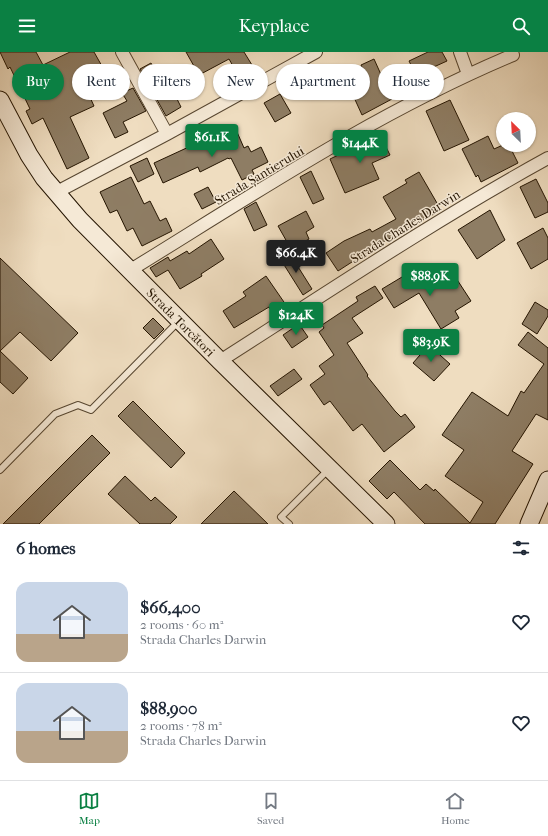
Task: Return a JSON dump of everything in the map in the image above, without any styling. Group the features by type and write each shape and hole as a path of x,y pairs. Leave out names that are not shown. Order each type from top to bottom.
{"street":[{"path":"122,52 167,134"},
{"path":"55,193 167,134 316,52"},
{"path":"460,52 468,74"},
{"name":"Strada Șantierului","path":"129,271 369,124 468,74 513,55"},
{"name":"Strada Torcători","path":"0,100 30,155 55,193 129,271 386,524"},
{"name":"Strada Charles Darwin","path":"220,361 471,200 548,158"},
{"path":"530,524 548,480"}],"lane":[{"path":"0,470 55,414 78,405 91,410 180,321"},
{"path":"289,524 281,517 329,469"}],"building":[{"path":"0,52 36,52 42,64 12,64 12,71 10,67 8,69"},
{"path":"70,52 94,52 101,64 72,64 72,100 91,100 94,106 70,117 89,158 67,169 43,118 32,124 26,111 30,109 26,100 64,100 64,64 45,64"},
{"path":"186,52 244,52 251,64 232,64 229,59 220,64 213,64 213,68 205,72 205,64 193,64"},
{"path":"428,52 442,52 447,61 440,64 410,64 409,61"},
{"path":"374,59 378,68 378,100 390,100 362,115 355,100 370,100 370,64 363,64"},
{"path":"133,88 138,97 138,100 140,100 146,111 123,122 128,132 115,138 103,113 126,100 130,100 130,89"},
{"path":"276,96 276,100 283,100 291,113 275,122 264,103"},
{"path":"157,100 178,100 181,107 166,116"},
{"path":"450,100 469,140 444,151 426,111"},
{"path":"237,132 244,148 248,146 251,152 261,147 268,162 252,170 254,174 242,180 231,158 228,158 200,172 198,167 163,183 154,163 206,139 208,145"},
{"path":"380,135 390,155 372,163 379,179 345,193 330,159"},
{"path":"488,136 494,149 496,148 496,152 512,152 518,163 481,182 478,175 476,177 462,149"},
{"path":"147,158 154,174 138,182 130,166"},
{"path":"311,171 324,199 313,204 300,177"},
{"path":"419,172 441,210 383,242 338,271 326,253 344,241 370,229 372,232 396,219 383,197 407,183 405,180"},
{"path":"131,177 144,204 150,201 160,221 166,218 172,231 142,246 133,228 127,231 117,210 110,213 100,192"},
{"path":"536,179 548,203 548,212 535,218 520,187"},
{"path":"208,187 216,202 202,209 194,194"},
{"path":"256,202 267,225 254,231 244,209"},
{"path":"490,210 505,240 477,259 458,230"},
{"path":"306,211 314,227 306,232 309,239 291,249 278,226"},
{"path":"543,228 548,238 548,259 531,269 517,243"},
{"path":"211,239 224,259 201,274 202,276 180,289 168,270 156,277 150,268 168,257 170,261 187,251 189,254"},
{"path":"290,254 312,289 303,295 281,260"},
{"path":"0,258 78,333 51,361 20,332 0,351"},
{"path":"407,274 411,281 422,274 432,290 454,275 471,301 455,311 459,318 441,329 419,293 394,308 382,289"},
{"path":"266,276 286,305 273,314 269,307 234,328 223,311 246,296 243,292"},
{"path":"375,286 383,298 352,318 363,333 347,343 368,375 367,376 395,411 401,417 405,414 415,427 384,452 362,424 353,431 330,401 324,405 310,385 325,374 319,366 334,355 319,332 324,328 322,325 358,301 356,297"},
{"path":"535,302 548,310 548,316 537,334 522,324"},
{"path":"153,318 164,329 154,339 143,328"},
{"path":"299,324 308,337 292,348 283,335"},
{"path":"528,332 548,348 548,420 536,414 512,451 533,464 495,524 425,524 394,492 387,499 369,481 390,460 420,490 426,484 434,491 435,489 470,523 483,502 445,476 464,450 442,435 472,392 508,416 521,391 524,393 544,364 518,345"},
{"path":"427,347 431,347 450,364 434,381 413,363"},
{"path":"0,351 28,378 13,394 0,382"},
{"path":"294,369 302,379 278,396 270,386"},
{"path":"133,401 185,453 171,468 118,416"},
{"path":"92,435 110,453 39,524 3,524"},
{"path":"125,476 151,501 155,497 177,517 170,524 140,524 108,494"},
{"path":"234,491 268,524 201,524"}]}
